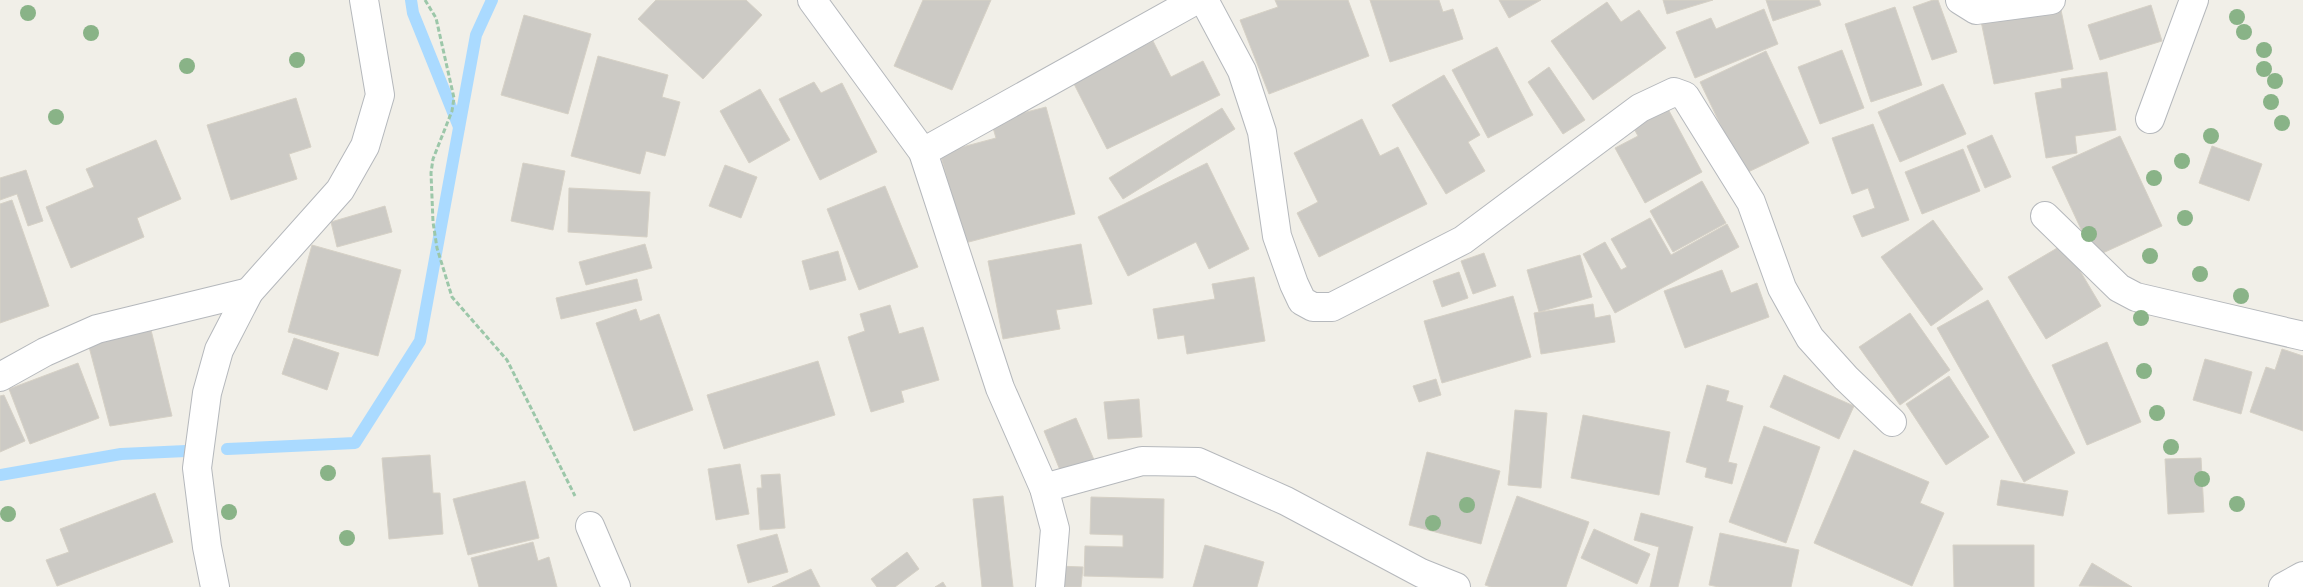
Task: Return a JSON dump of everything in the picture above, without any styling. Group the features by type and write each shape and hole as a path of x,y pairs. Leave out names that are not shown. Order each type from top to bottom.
{"street":[{"path":"215,587 206,547 197,468 207,393 219,350 249,292 340,190 366,146 380,95 364,0"},
{"path":"812,0 923,152 1000,388 1044,488 1055,529 1050,587"},
{"path":"923,152 1196,0"},
{"path":"1204,0 1242,71 1262,132 1277,236 1294,284 1302,300 1313,307 1332,307 1463,240 1640,108 1674,92 1685,96 1751,202 1782,288 1810,338 1846,378 1892,422"},
{"path":"1960,0 1976,10 2051,0"},
{"path":"2150,119 2194,0"},
{"path":"2046,216 2119,288 2136,297 2303,336"},
{"path":"0,377 45,352 98,329 249,292"},
{"path":"1044,488 1142,461 1198,462 1286,501 1421,573 1456,587"},
{"path":"590,526 616,587"},
{"path":"2283,587 2303,576"}],"path":[{"path":"425,0 436,18 454,98 452,111 433,159 431,173 436,248 452,298 507,360 590,526"}],"building":[{"path":"656,0 746,0 762,15 703,79 638,19"},
{"path":"923,0 991,0 952,90 894,66"},
{"path":"1275,0 1348,0 1369,56 1269,94 1240,20 1278,7"},
{"path":"1370,0 1439,0 1443,12 1453,9 1463,39 1390,62"},
{"path":"1499,0 1541,0 1509,18"},
{"path":"1663,0 1713,0 1667,14"},
{"path":"1766,0 1819,0 1821,5 1773,21"},
{"path":"1938,0 1957,52 1932,60 1913,7"},
{"path":"1607,2 1621,22 1639,10 1666,48 1593,100 1551,41"},
{"path":"2060,5 2073,69 1994,84 1981,21"},
{"path":"2151,5 2162,41 2100,60 2088,25"},
{"path":"1895,7 1922,85 1871,102 1845,24"},
{"path":"1764,9 1778,44 1695,78 1676,32 1711,18 1716,29"},
{"path":"524,15 591,34 568,114 501,95"},
{"path":"1153,41 1171,77 1203,61 1220,95 1107,149 1072,80"},
{"path":"1497,47 1533,115 1488,138 1452,70"},
{"path":"1842,50 1864,108 1820,124 1798,67"},
{"path":"1766,51 1809,143 1744,174 1700,82"},
{"path":"598,56 668,75 662,97 680,102 665,156 646,151 640,174 571,156"},
{"path":"1549,67 1585,120 1563,134 1528,82"},
{"path":"2107,72 2116,130 2075,136 2077,153 2046,158 2035,93 2062,88 2061,79"},
{"path":"1444,75 1480,135 1468,142 1485,171 1446,194 1392,105"},
{"path":"814,82 821,93 842,83 877,152 820,180 779,99"},
{"path":"1943,84 1966,134 1900,162 1878,112"},
{"path":"760,89 790,140 749,163 720,111"},
{"path":"296,98 311,147 289,154 297,179 231,200 207,125"},
{"path":"1046,107 1075,214 965,243 940,153 996,138 991,121"},
{"path":"1667,107 1702,172 1645,203 1615,148 1638,136 1632,125"},
{"path":"1222,108 1235,129 1123,199 1109,178"},
{"path":"1362,119 1380,156 1398,147 1427,204 1319,257 1297,213 1318,202 1294,153"},
{"path":"1873,124 1909,220 1862,237 1853,216 1875,208 1868,188 1852,194 1832,138"},
{"path":"1992,135 2011,177 1985,188 1967,146"},
{"path":"2120,136 2162,226 2094,257 2052,167"},
{"path":"156,140 181,199 137,218 144,237 71,268 46,207 94,187 86,169"},
{"path":"2212,146 2262,164 2249,201 2199,183"},
{"path":"1963,149 1980,191 1922,214 1905,172"},
{"path":"523,163 565,171 553,230 511,221"},
{"path":"1207,163 1249,249 1209,269 1196,242 1128,276 1098,217"},
{"path":"725,165 757,177 741,218 709,206"},
{"path":"26,170 43,221 28,226 17,194 0,200 0,178"},
{"path":"1702,181 1726,223 1673,252 1650,211"},
{"path":"885,186 918,267 859,290 827,209"},
{"path":"569,188 650,192 647,237 568,232"},
{"path":"12,200 49,306 0,323 0,204"},
{"path":"385,206 392,232 337,247 331,222"},
{"path":"1650,218 1671,255 1727,224 1739,247 1615,313 1583,254 1605,242 1621,270 1627,267 1611,239"},
{"path":"1933,220 1983,289 1931,326 1881,257"},
{"path":"645,244 652,268 586,285 579,262"},
{"path":"1081,244 1092,304 1056,310 1060,329 1003,339 988,261"},
{"path":"2064,244 2101,306 2046,339 2008,277"},
{"path":"312,245 401,270 378,356 288,332"},
{"path":"838,251 846,280 810,290 802,261"},
{"path":"1484,253 1496,286 1473,294 1461,261"},
{"path":"1580,255 1592,297 1539,312 1527,270"},
{"path":"1722,270 1731,293 1757,283 1769,317 1685,348 1664,291"},
{"path":"1459,272 1468,298 1442,307 1433,281"},
{"path":"1254,277 1265,341 1187,354 1184,335 1158,339 1153,309 1215,299 1212,284"},
{"path":"637,279 642,300 561,319 556,298"},
{"path":"1513,296 1531,357 1442,383 1424,321"},
{"path":"1988,300 2075,453 2024,482 1937,328"},
{"path":"1593,304 1595,318 1610,315 1615,342 1541,354 1534,313"},
{"path":"890,305 899,334 923,327 939,380 901,391 904,402 871,412 848,337 865,331 860,314"},
{"path":"636,309 640,321 659,314 693,410 634,431 596,323"},
{"path":"1910,313 1950,370 1900,405 1859,347"},
{"path":"151,330 172,416 110,426 88,343"},
{"path":"294,338 339,353 327,390 282,374"},
{"path":"2107,342 2141,422 2087,445 2052,365"},
{"path":"2282,349 2303,356 2303,431 2250,412 2266,367 2275,370"},
{"path":"2205,359 2252,372 2241,414 2193,400"},
{"path":"818,361 835,415 724,449 707,395"},
{"path":"78,363 99,418 30,444 9,389"},
{"path":"1784,375 1854,406 1839,439 1770,407"},
{"path":"1949,376 1989,437 1946,465 1906,404"},
{"path":"1436,379 1441,395 1419,402 1413,386"},
{"path":"1707,385 1729,391 1726,401 1743,406 1728,462 1737,464 1732,484 1705,477 1707,468 1686,462"},
{"path":"4,395 25,441 0,452 0,396"},
{"path":"1139,399 1142,437 1108,439 1104,402"},
{"path":"1515,410 1547,413 1541,488 1508,485"},
{"path":"1583,415 1670,432 1659,495 1571,478"},
{"path":"1076,418 1095,462 1062,475 1044,431"},
{"path":"1764,426 1820,447 1786,543 1729,522"},
{"path":"1854,450 1929,482 1920,503 1944,513 1912,586 1814,543"},
{"path":"1427,452 1500,471 1481,544 1409,525"},
{"path":"430,455 433,493 440,493 443,534 389,539 382,458"},
{"path":"2201,458 2204,512 2168,514 2165,459"},
{"path":"740,464 749,514 716,520 708,469"},
{"path":"780,474 785,528 760,530 757,488 762,488 761,475"},
{"path":"2001,480 2068,491 2063,516 1997,505"},
{"path":"525,481 539,538 468,555 453,499"},
{"path":"155,493 173,542 57,586 46,560 69,552 60,529"},
{"path":"1003,496 1013,587 982,587 973,499"},
{"path":"1517,496 1589,522 1566,587 1491,587 1485,585"},
{"path":"1091,497 1164,499 1163,578 1084,576 1085,546 1123,547 1123,535 1090,534"},
{"path":"1641,513 1693,527 1678,587 1650,587 1659,547 1634,540"},
{"path":"1594,529 1650,554 1637,584 1581,558"},
{"path":"1720,533 1799,550 1791,587 1719,587 1709,585"},
{"path":"777,534 788,572 748,583 737,545"},
{"path":"533,542 538,561 549,557 557,587 479,587 471,558"},
{"path":"1205,545 1264,562 1257,587 1193,587"},
{"path":"1953,545 2034,545 2034,587 1954,587"},
{"path":"907,552 919,569 895,587 877,587 871,579"},
{"path":"2092,563 2132,587 2079,586"},
{"path":"1057,566 1083,567 1081,587 1055,587"},
{"path":"811,569 820,587 772,587"},
{"path":"943,582 946,587 935,587"}],"waterway":[{"path":"411,0 413,13 459,127"},
{"path":"227,449 355,443 420,341 476,35 492,0"},
{"path":"0,475 121,454 186,451"}]}
